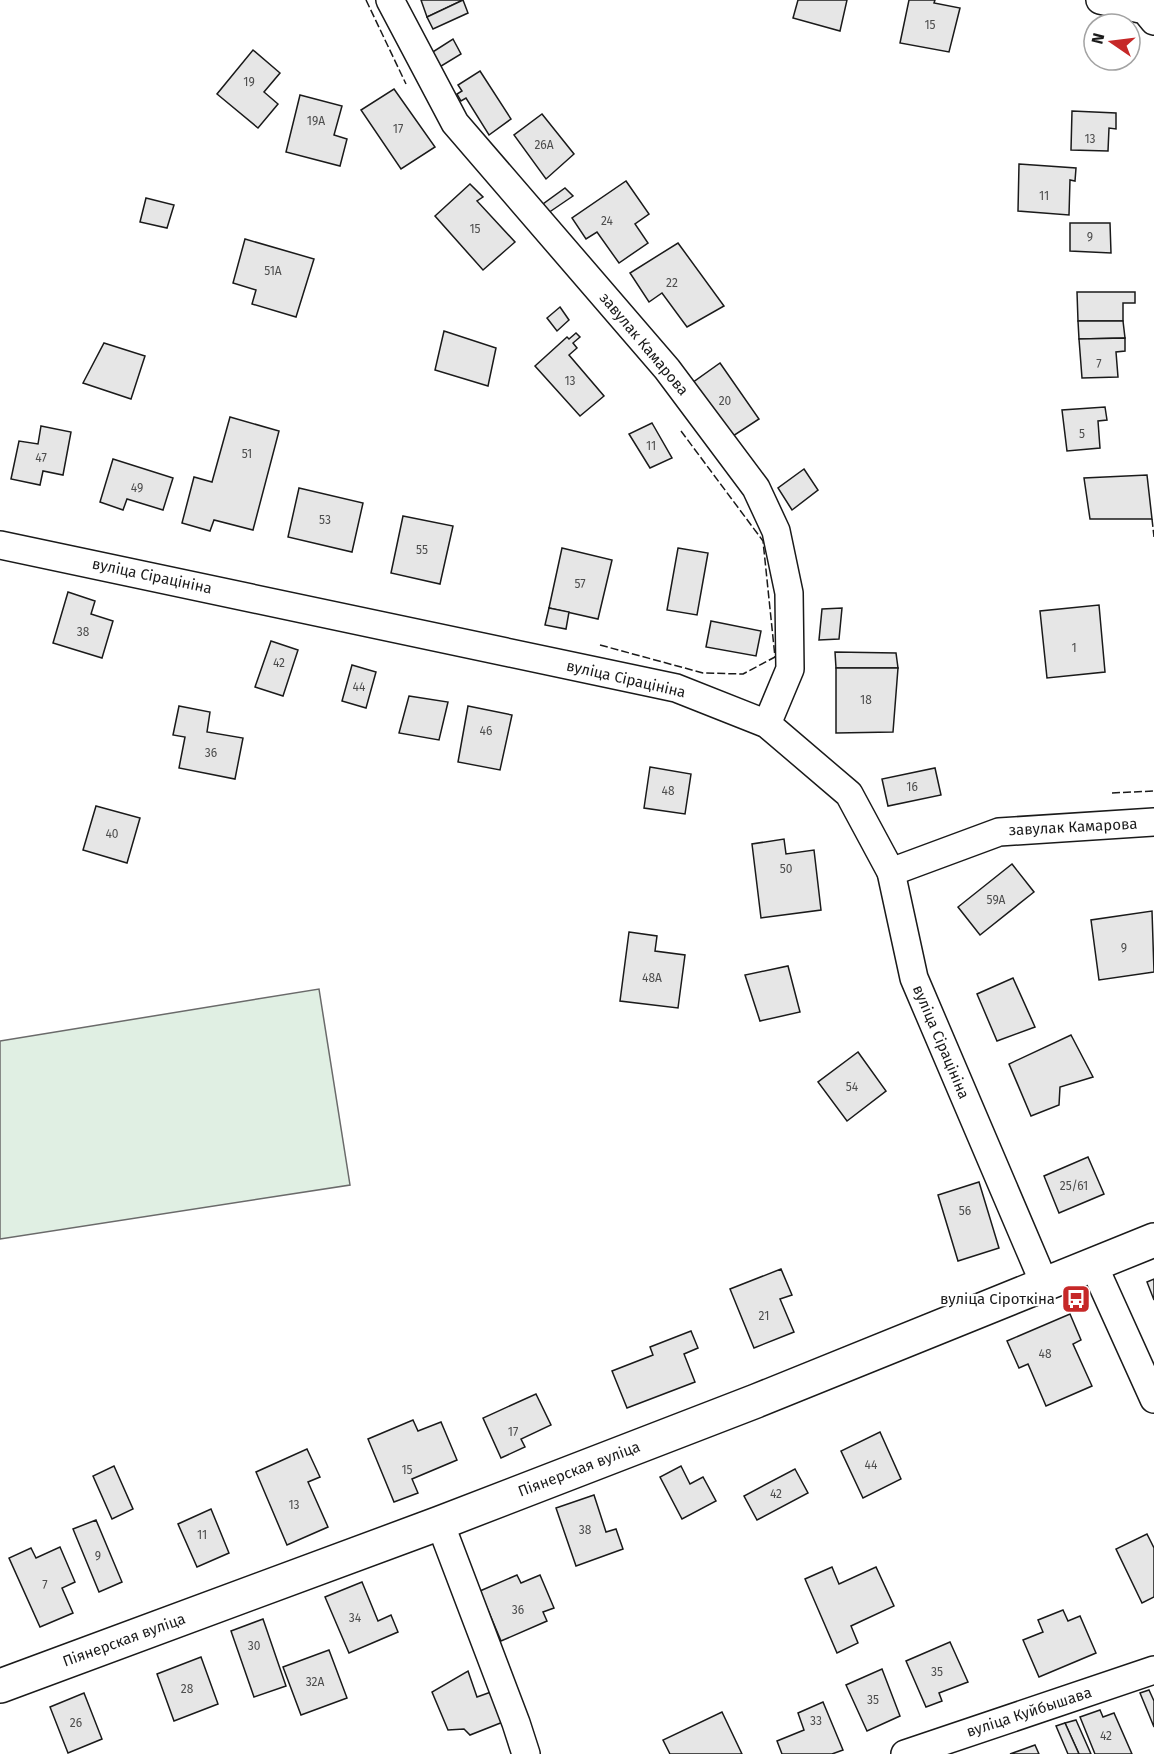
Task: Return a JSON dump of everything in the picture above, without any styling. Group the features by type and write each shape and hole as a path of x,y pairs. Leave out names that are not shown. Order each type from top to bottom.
{"street":[{"name":"завулак Камарова","path":"390,0 455,123 667,369 756,488 776,531 789,593 790,669 767,724"},
{"path":"1100,0 1145,10 1154,21"},
{"name":"вуліца Сірацініна","path":"0,544 676,688 767,724 849,794 891,872 914,978 1044,1283"},
{"name":"завулак Камарова","path":"891,872 999,832 1154,822"},
{"name":"Піянерская вуліца","path":"0,1686 440,1523 756,1401 1154,1240"},
{"path":"1093,1264 1154,1399"},
{"path":"440,1523 526,1754"},
{"name":"вуліца Куйбышава","path":"905,1754 1154,1670"}],"green space":[{"path":"319,989 350,1185 0,1239 0,1041"}],"building":[{"path":"421,0 463,0 427,17"},
{"path":"463,0 468,13 433,29 427,17"},
{"path":"798,0 847,0 840,31 793,18"},
{"path":"909,0 935,0 934,3 960,8 949,52 900,43"},
{"path":"453,39 461,54 438,68 428,55"},
{"path":"253,50 280,73 264,92 278,104 258,128 217,94"},
{"path":"480,71 511,119 489,135 466,98 461,101 457,94 462,91 458,85"},
{"path":"394,89 435,147 401,169 361,110"},
{"path":"300,95 342,106 334,135 347,139 340,166 286,152"},
{"path":"1072,111 1116,113 1116,129 1109,128 1108,151 1071,150"},
{"path":"542,114 574,154 546,179 514,135"},
{"path":"1019,164 1076,168 1075,181 1070,180 1069,215 1018,211"},
{"path":"626,181 649,214 635,224 648,243 619,263 597,232 586,239 572,218"},
{"path":"470,184 483,197 477,201 515,242 483,270 435,216"},
{"path":"565,188 573,196 548,213 543,204"},
{"path":"146,198 174,205 167,228 140,222"},
{"path":"1070,223 1110,223 1111,253 1070,251"},
{"path":"245,239 314,259 296,317 252,304 256,290 233,283"},
{"path":"678,243 724,306 687,327 662,293 649,302 630,273"},
{"path":"1077,292 1135,292 1135,303 1123,303 1123,321 1078,321"},
{"path":"560,307 569,320 557,331 547,318"},
{"path":"1078,321 1123,321 1125,338 1079,339"},
{"path":"444,331 496,348 488,386 435,370"},
{"path":"576,333 580,337 573,343 577,348 569,355 604,396 580,416 535,366 567,337 569,339"},
{"path":"1125,338 1125,351 1116,352 1118,377 1082,378 1079,339"},
{"path":"104,343 145,356 131,399 83,383"},
{"path":"720,363 759,419 730,438 692,383"},
{"path":"1105,407 1107,420 1098,421 1100,448 1067,451 1062,410"},
{"path":"230,417 279,431 253,530 214,520 210,531 182,523 194,477 212,482"},
{"path":"652,423 672,458 650,468 629,434"},
{"path":"41,426 71,432 63,475 43,471 40,485 11,479 19,441 38,444"},
{"path":"113,459 173,478 163,510 127,499 123,510 100,502"},
{"path":"804,469 818,490 792,510 778,488"},
{"path":"1147,475 1152,519 1090,519 1084,478"},
{"path":"299,488 363,503 352,552 288,537"},
{"path":"403,516 453,526 440,584 391,573"},
{"path":"562,548 612,560 598,619 549,608"},
{"path":"678,548 708,553 697,615 667,610"},
{"path":"68,592 95,601 91,614 113,621 102,658 53,643"},
{"path":"1099,605 1105,672 1047,678 1040,611"},
{"path":"549,608 569,612 566,629 545,625"},
{"path":"842,608 839,639 819,640 822,609"},
{"path":"711,621 761,631 756,656 706,647"},
{"path":"271,641 298,650 283,696 255,687"},
{"path":"835,652 896,653 898,668 836,668"},
{"path":"352,665 376,672 366,708 342,701"},
{"path":"836,668 898,668 893,732 836,733"},
{"path":"409,696 448,702 439,740 399,733"},
{"path":"179,706 210,712 207,732 243,738 235,779 179,768 185,737 173,735"},
{"path":"468,706 512,715 500,770 458,762"},
{"path":"650,767 691,774 685,814 644,808"},
{"path":"935,768 941,795 888,806 882,779"},
{"path":"96,806 140,818 127,863 83,850"},
{"path":"784,839 786,854 814,850 821,910 761,918 752,844"},
{"path":"1012,864 1034,892 980,935 958,907"},
{"path":"1152,911 1154,972 1099,980 1091,920"},
{"path":"629,932 657,936 655,951 685,955 678,1008 620,1001"},
{"path":"788,966 800,1012 760,1021 745,975"},
{"path":"1013,978 1035,1027 997,1041 977,994"},
{"path":"1071,1035 1093,1077 1060,1087 1059,1105 1031,1116 1009,1064"},
{"path":"858,1052 886,1091 847,1121 818,1082"},
{"path":"1088,1157 1104,1194 1059,1213 1044,1176"},
{"path":"979,1182 999,1248 958,1261 938,1195"},
{"path":"781,1269 792,1295 780,1299 794,1332 754,1348 730,1289"},
{"path":"1154,1279 1154,1300 1147,1282"},
{"path":"1070,1314 1081,1340 1073,1344 1092,1386 1046,1406 1028,1364 1019,1368 1007,1341"},
{"path":"691,1331 698,1348 684,1354 695,1382 627,1408 612,1371 653,1355 650,1347"},
{"path":"536,1394 551,1425 521,1439 525,1447 501,1458 483,1418"},
{"path":"413,1420 418,1431 441,1422 457,1460 412,1479 418,1493 394,1502 368,1439"},
{"path":"880,1432 901,1479 863,1498 841,1451"},
{"path":"307,1449 320,1477 308,1482 328,1527 287,1545 256,1472"},
{"path":"114,1466 133,1509 112,1519 93,1476"},
{"path":"681,1466 690,1484 703,1477 716,1501 682,1519 660,1477"},
{"path":"795,1469 808,1493 757,1520 744,1496"},
{"path":"594,1495 606,1532 616,1529 623,1549 576,1566 556,1508"},
{"path":"211,1509 229,1553 197,1567 178,1524"},
{"path":"96,1520 122,1582 99,1592 73,1529"},
{"path":"1147,1534 1154,1548 1154,1597 1142,1603 1116,1549"},
{"path":"60,1547 75,1582 62,1588 73,1613 40,1627 9,1558 31,1548 36,1558"},
{"path":"832,1567 839,1584 876,1567 894,1606 851,1626 858,1643 837,1653 805,1579"},
{"path":"517,1575 521,1583 540,1575 554,1608 543,1612 547,1621 501,1641 480,1591"},
{"path":"362,1582 378,1621 391,1615 398,1632 349,1653 325,1597"},
{"path":"1063,1610 1068,1621 1080,1616 1096,1653 1039,1677 1023,1640 1043,1632 1038,1620"},
{"path":"263,1619 286,1686 254,1697 231,1631"},
{"path":"950,1642 968,1682 939,1693 942,1701 926,1707 906,1661"},
{"path":"329,1650 347,1698 301,1715 283,1667"},
{"path":"201,1657 218,1704 174,1721 157,1674"},
{"path":"882,1669 900,1716 867,1731 846,1685"},
{"path":"468,1671 477,1697 491,1692 503,1722 470,1735 464,1729 448,1730 432,1692"},
{"path":"1149,1690 1154,1701 1154,1727 1140,1693"},
{"path":"84,1693 102,1739 68,1753 50,1707"},
{"path":"823,1702 843,1750 832,1754 782,1754 777,1741 804,1730 798,1713"},
{"path":"1100,1710 1103,1717 1114,1713 1132,1754 1095,1754 1080,1717"},
{"path":"722,1712 742,1754 670,1754 663,1740"},
{"path":"1076,1720 1091,1754 1079,1754 1065,1723"},
{"path":"1065,1723 1079,1754 1068,1754 1056,1726"},
{"path":"1035,1745 1039,1754 1010,1754"}],"fence":[{"path":"366,0 406,84"},
{"path":"600,645 703,673 743,674 775,657 763,541 681,431"},
{"path":"1152,519 1154,537"},
{"path":"1112,793 1154,791"}],"place":[{"name":"вуліца Сіроткіна","path":"1076,1299"}]}
